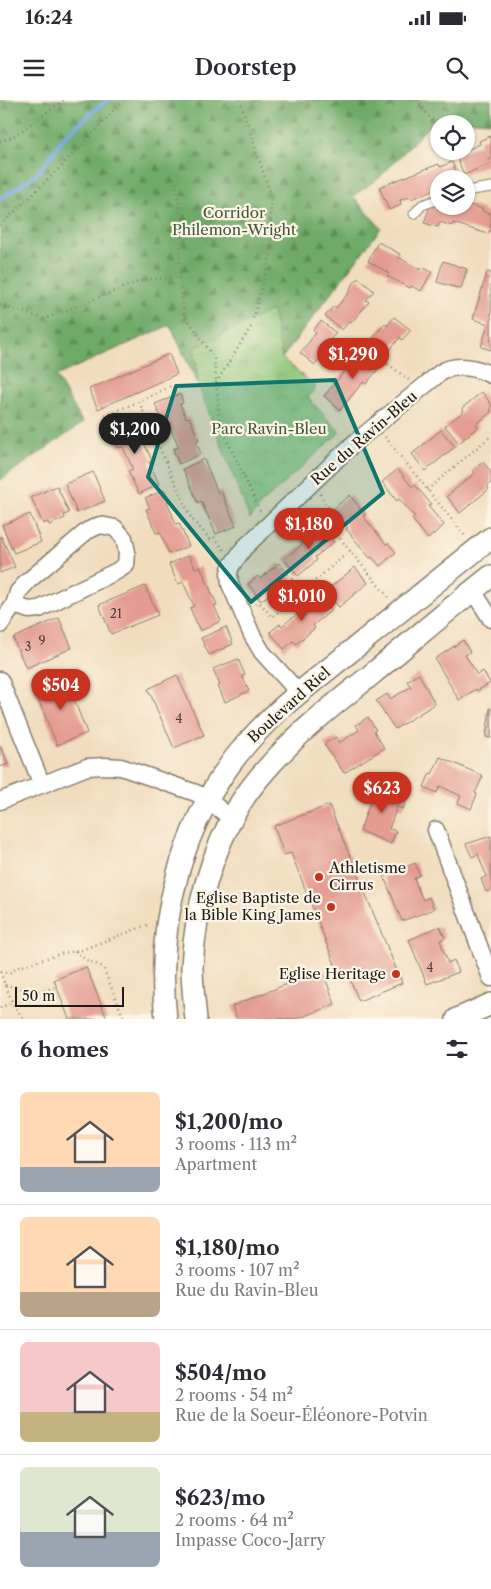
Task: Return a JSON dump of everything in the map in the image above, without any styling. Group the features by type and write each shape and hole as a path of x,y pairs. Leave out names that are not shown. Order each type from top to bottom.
{"street":[{"name":"Rue du Ravin-Bleu","path":"236,558 352,444 440,373 448,368 455,367 475,369 491,375"},
{"path":"0,625 14,605 18,592 28,581 87,531 100,525 115,528 124,538 127,552 126,565 117,571 39,609 29,610 14,605"},
{"name":"Boulevard Riel","path":"166,1019 163,994 164,960 167,925 174,888 184,853 207,799 228,766 247,742 299,693 491,538"},
{"path":"236,558 229,574 230,584 252,635 262,652 299,693"},
{"name":"Boulevard Riel","path":"196,1019 192,968 198,918 218,849 232,819 251,789 295,739 491,576"},
{"path":"473,591 491,619"},
{"path":"0,680 42,785"},
{"path":"0,801 87,768 120,767 196,793 207,799 232,819"},
{"path":"436,830 491,978"},
{"path":"457,1019 491,1004"}],"lane":[{"path":"475,190 491,187"},
{"path":"414,214 422,205 430,202"}],"path":[{"path":"0,141 13,137 64,100"},
{"path":"0,226 86,141 123,100"},
{"path":"216,383 251,327 270,256 271,196 240,100"},
{"path":"417,100 430,118"},
{"path":"176,182 182,227 179,277 184,314 214,358 220,425 268,526"},
{"path":"0,306 44,319 143,280 179,277"},
{"path":"380,358 408,379 419,390"},
{"path":"105,415 139,402 173,385"},
{"path":"139,402 190,518 210,539 214,537 225,551 236,558"},
{"path":"375,426 470,543"},
{"path":"427,490 491,436"},
{"path":"311,484 323,498 335,519 329,525 388,597"},
{"path":"254,605 259,602 272,617 350,551"},
{"path":"24,1019 12,1002 0,972 10,973 19,967 75,951 154,923"},
{"path":"75,951 86,960 103,967 124,1019"},
{"path":"5,985 41,992 54,987"},
{"path":"0,1008 12,1002"}],"highlighted area":[{"path":"335,380 383,493 251,602 148,477 176,386"}],"green space":[{"name":"Corridor Philemon-Wright","path":"0,100 491,100 491,122 475,121 475,115 430,115 430,125 380,177 353,196 381,228 282,358 198,385 170,325 56,376 83,423 0,480"},
{"name":"Parc Ravin-Bleu","path":"272,310 282,358 316,387 308,398 340,432 262,503 250,519 198,385 195,348"}],"building":[{"path":"491,136 491,159 488,160 489,164 475,170 462,170 458,160 475,160 475,146 480,144 479,141"},
{"path":"452,162 455,170 430,170 430,191 411,199 410,197 400,200 401,205 389,210 379,187 439,164 440,167"},
{"path":"430,206 430,215 475,215 475,207 491,214 491,231 488,234 453,223 452,226 440,222 438,227 424,223"},
{"path":"378,242 400,254 398,257 420,270 422,267 432,272 421,291 411,286 410,288 387,276 389,273 368,261"},
{"path":"443,261 467,269 461,289 437,282"},
{"path":"487,272 491,273 491,350 481,347 488,324 473,319"},
{"path":"358,278 374,291 366,300 369,302 351,323 349,321 342,330 325,316 334,306 336,308"},
{"path":"394,317 411,330 402,340 400,337 385,356 369,343 385,323 387,326"},
{"path":"321,321 336,333 327,343 331,346 315,365 300,353 316,333 313,330"},
{"path":"366,351 382,364 366,384 363,382 340,410 324,396 347,368 350,370"},
{"path":"169,354 177,374 98,409 89,389"},
{"path":"482,392 491,404 491,412 476,424 478,427 459,443 445,426 464,411 462,408"},
{"path":"180,394 183,403 180,404 186,418 189,417 199,440 196,441 201,454 179,464 173,449 179,447 169,425 165,427 155,404"},
{"path":"128,417 139,439 142,438 152,461 149,462 159,484 139,494 128,471 133,469 123,447 118,448 108,426"},
{"path":"441,430 455,447 425,471 412,454"},
{"path":"204,459 218,493 221,491 236,526 216,534 201,501 198,503 183,469"},
{"path":"483,462 491,472 491,483 487,486 489,489 460,513 447,496 475,473 473,470"},
{"path":"398,469 412,487 415,485 431,504 428,506 444,525 428,539 412,519 415,517 399,499 397,501 382,482"},
{"path":"93,472 105,501 77,513 65,484"},
{"path":"57,486 69,513 64,515 65,518 49,525 48,522 43,524 31,497"},
{"path":"165,490 176,524 179,523 189,546 169,554 160,532 156,533 146,509 150,508 145,498"},
{"path":"350,495 365,515 363,516 386,544 388,543 396,552 380,566 372,557 370,558 346,529 348,528 333,509"},
{"path":"30,514 41,542 14,553 2,525"},
{"path":"320,525 334,542 315,557 317,560 298,576 284,559 303,544 301,541"},
{"path":"0,537 15,567 0,573"},
{"path":"189,555 195,568 200,566 217,605 214,606 221,621 200,631 190,608 194,606 183,582 178,584 169,564"},
{"path":"279,563 293,580 273,596 271,593 261,601 248,584 258,576 260,579"},
{"path":"355,567 368,583 339,607 326,591"},
{"path":"145,586 158,615 111,634 99,605"},
{"path":"318,593 332,610 313,625 315,628 296,644 293,641 284,649 270,632 280,624 282,626 301,611 299,609"},
{"path":"59,618 72,648 26,668 13,638"},
{"path":"226,627 233,644 209,655 201,638"},
{"path":"463,640 470,652 465,655 477,675 483,671 490,683 459,700 435,659"},
{"path":"238,659 245,675 242,676 249,691 225,702 213,669"},
{"path":"419,674 435,704 395,729 376,701 387,694 390,699 411,687 407,681"},
{"path":"177,675 204,735 174,748 148,689"},
{"path":"65,676 87,733 57,745 34,689"},
{"path":"491,708 491,738 486,737"},
{"path":"368,717 384,748 344,773 324,744 336,737 339,743 359,730 356,725"},
{"path":"0,745 8,764 0,767"},
{"path":"440,757 483,776 475,793 477,794 471,809 458,803 461,796 440,786 437,793 424,787"},
{"path":"375,787 408,796 403,809 397,807 389,829 396,831 391,844 360,831"},
{"path":"329,805 402,983 359,1001 349,977 341,980 291,853 284,855 274,826"},
{"path":"491,836 491,890 486,892 481,879 487,876 478,854 472,857 466,844"},
{"path":"415,863 420,875 414,878 418,889 423,900 429,897 434,909 402,921 384,877"},
{"path":"440,926 445,938 440,940 448,963 454,960 459,972 427,984 409,940"},
{"path":"86,967 107,1019 69,1019 54,980"},
{"path":"322,970 335,1004 297,1019 237,1019 232,1006"}],"waterway":[{"path":"0,199 37,174 65,136 107,100"}],"place":[{"name":"Athletisme Cirrus","path":"319,877"},
{"name":"Eglise Baptiste de la Bible King James","path":"331,907"},
{"name":"Eglise Heritage","path":"396,974"}]}
